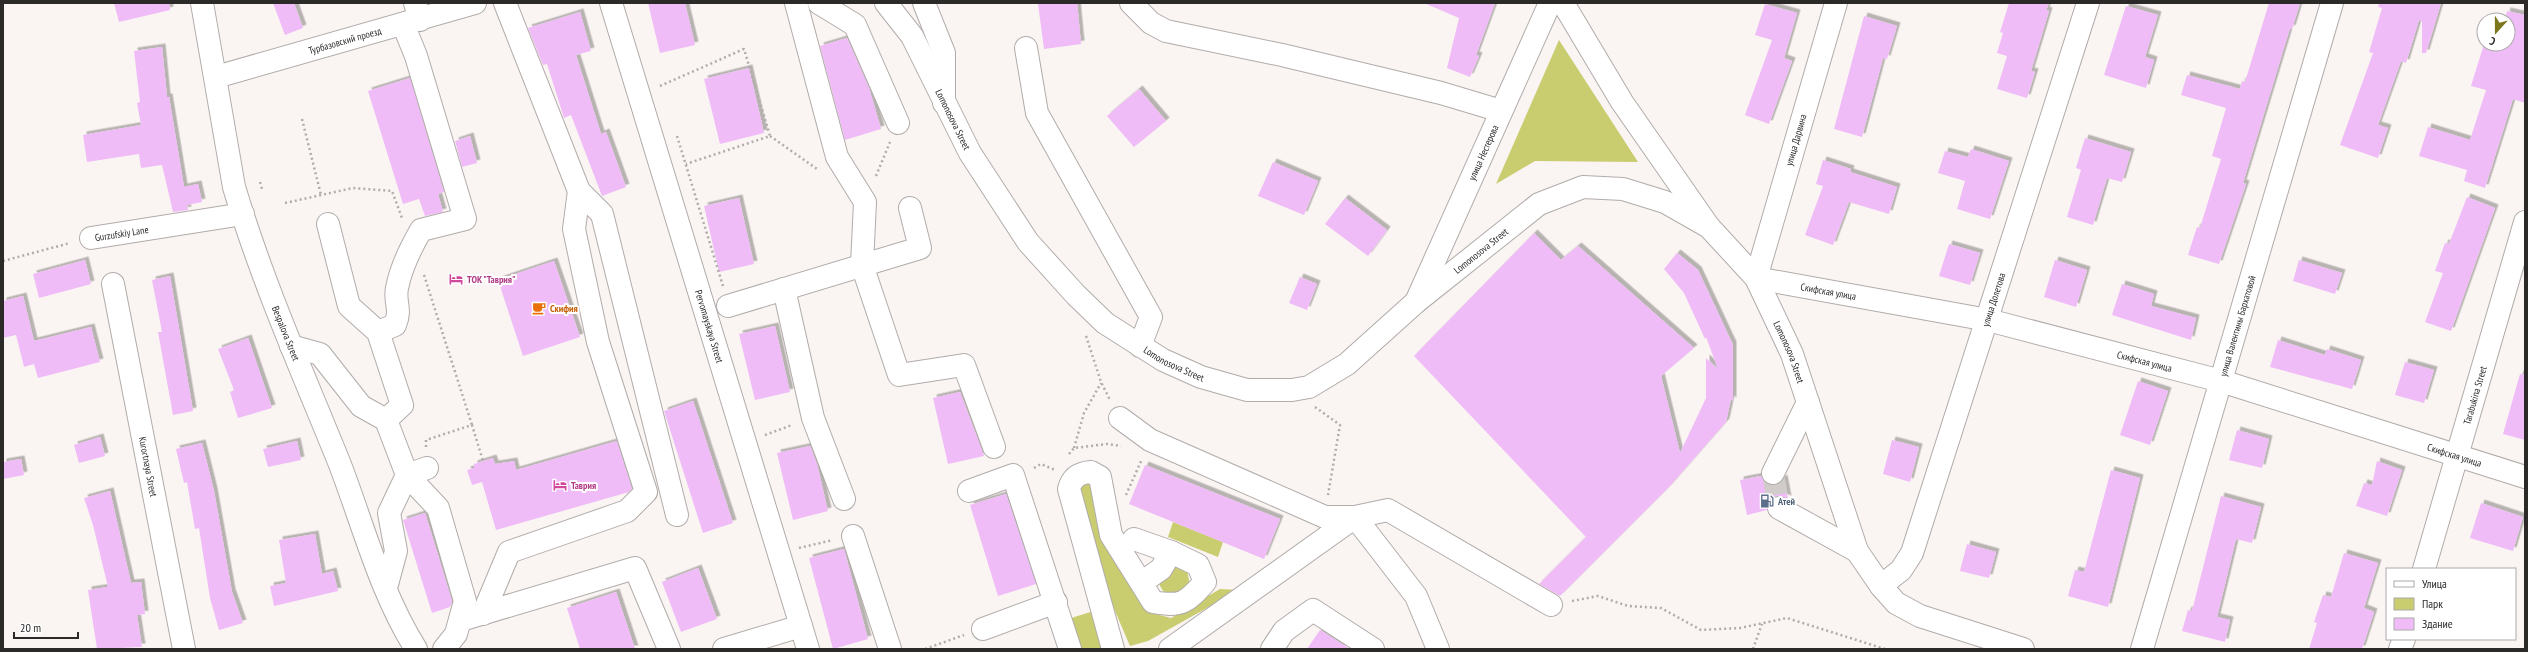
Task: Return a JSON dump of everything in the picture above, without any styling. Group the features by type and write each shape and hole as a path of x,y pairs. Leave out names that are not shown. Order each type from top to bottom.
{"street":[{"name":"Bespalova Street","path":"202,3 234,187 242,214 291,346 339,462 386,588 398,617 416,649"},
{"name":"Турбазовский проезд","path":"216,77 413,16 474,3"},
{"path":"505,3 579,191 602,214 677,514"},
{"name":"Pervomayskaya Street","path":"612,3 808,649"},
{"path":"796,3 837,157 865,202 862,265 899,375 964,365 994,447"},
{"path":"820,3 855,25 898,124"},
{"path":"886,3 912,36 944,103"},
{"name":"Lomonosova Street","path":"924,3 944,53 944,103 970,153 1028,242 1076,295 1104,323 1140,346 1201,377 1248,390 1292,390 1309,387 1347,364 1416,302 1539,204 1583,187 1623,189 1658,200 1710,226 1756,278 1792,354 1857,551 1880,586 1896,603 1920,616 2023,649"},
{"path":"1132,3 1151,23 1166,31 1282,55 1441,93 1501,111"},
{"name":"улица Нестерова","path":"1416,302 1550,3"},
{"path":"1563,3 1622,102 1710,226"},
{"name":"улица Дарвина","path":"1756,278 1836,3"},
{"name":"улица Долетова","path":"1880,586 1901,570 1912,554 2088,3"},
{"name":"улица Валентины Бархатовой","path":"2142,649 2332,3"},
{"path":"378,332 395,325 400,314 396,291 402,265 421,230 464,219 416,56 413,16"},
{"path":"1026,48 1037,113 1151,317 1140,346"},
{"path":"483,614 509,552 627,511 646,492 598,342 574,230 579,191"},
{"path":"728,306 920,248 910,208"},
{"name":"Gurzufskiy Lane","path":"91,238 242,214"},
{"name":"Tarabukina Street","path":"2424,568 2525,222"},
{"path":"328,224 349,306 378,332 402,405 386,420"},
{"name":"Скифская улица","path":"1756,278 1988,320 2221,381 2525,477"},
{"name":"Kurortnaya Street","path":"113,284 184,649"},
{"path":"784,289 813,418 844,499"},
{"path":"291,346 320,354 360,406 386,420 407,475 438,508 465,601 456,634 444,649"},
{"path":"1773,473 1808,402"},
{"path":"1120,418 1150,440 1325,517 1355,517 1388,510 1551,605"},
{"path":"386,588 396,551 389,513 407,475 427,468"},
{"path":"1113,649 1069,489 1071,481 1084,473 1091,472 1100,477 1111,535 1153,602 1172,606 1189,600 1205,582 1198,565 1171,552 1134,540"},
{"path":"969,491 1013,475 1056,602 1070,649"},
{"path":"1780,508 1857,551"},
{"path":"1170,649 1355,517"},
{"path":"1355,517 1416,596 1438,649"},
{"path":"853,536 890,649"},
{"path":"1141,583 1161,569 1171,552"},
{"path":"461,620 635,568 669,649"},
{"path":"983,629 1056,602"},
{"path":"1272,649 1284,631 1313,610 1373,649"},
{"path":"724,649 802,626"}],"path":[{"path":"660,86 744,49 770,136 818,169 822,174"},
{"path":"302,119 321,195"},
{"path":"686,164 770,136"},
{"path":"260,182 262,189"},
{"path":"285,203 353,188 392,191 413,245 483,461"},
{"name":"Gurzufskiy Lane","path":"3,261 91,238"},
{"path":"1085,332 1101,382 1120,418"},
{"path":"1074,448 1084,413 1101,382"},
{"path":"1292,390 1340,425 1325,517"},
{"path":"761,437 813,418"},
{"path":"426,440 472,425"},
{"path":"1126,502 1126,494 1150,440"},
{"path":"1015,479 1041,464 1069,475 1071,481"},
{"path":"779,552 853,536"},
{"path":"1551,605 1598,596 1628,606 1661,608 1701,630 1740,628 1787,618 1884,649"},
{"path":"1753,649 1762,623"},
{"path":"924,649 983,629"}],"green space":[{"path":"1559,40 1638,162 1535,161 1496,184"},
{"path":"1089,481 1135,590 1152,613 1171,618 1220,589 1239,590 1148,641 1130,646 1100,576 1078,484"},
{"path":"1173,522 1223,542 1218,557 1168,537"},
{"path":"1172,565 1180,566 1187,570 1190,585 1186,592 1169,595 1163,591 1159,584"},
{"path":"1097,610 1108,649 1078,649 1068,619"}],"building":[{"path":"114,3 169,3 170,10 119,22"},
{"path":"273,3 294,3 303,28 285,35"},
{"path":"648,3 685,3 695,45 660,53"},
{"path":"1077,3 1081,44 1044,49 1038,4"},
{"path":"1424,3 1495,3 1476,55 1479,56 1470,77 1447,68 1459,18"},
{"path":"2009,3 2049,3 2046,10 2049,11 2031,71 2035,72 2027,98 1997,89 2007,56 1997,53 2003,33 2000,32"},
{"path":"2269,3 2300,3 2292,29 2290,28 2243,183 2246,184 2219,264 2188,255 2197,227 2200,228 2221,159 2212,156 2226,108 2181,95 2187,75 2240,89 2242,81 2245,82"},
{"path":"2379,3 2441,3 2426,53 2422,53 2422,21 2419,20 2406,63 2401,61 2378,125 2388,128 2378,158 2340,145 2373,53 2369,52 2382,8 2378,7"},
{"path":"1765,4 1797,13 1784,58 1792,61 1769,124 1745,115 1772,40 1755,35"},
{"path":"2126,6 2158,15 2145,57 2154,60 2146,88 2104,75"},
{"path":"580,12 591,51 576,55 601,134 606,132 626,187 602,196 571,115 564,118 547,64 543,65 528,28"},
{"path":"2516,13 2525,15 2525,103 2513,99 2485,188 2464,181 2467,170 2419,156 2428,127 2470,140 2486,90 2471,86 2482,52 2516,52"},
{"path":"1864,16 1897,26 1887,59 1883,58 1862,137 1834,129"},
{"path":"847,38 869,88 881,129 845,140 820,46"},
{"path":"162,47 167,97 169,97 184,187 198,184 202,202 187,205 188,210 173,212 162,165 141,168 139,154 87,162 83,135 141,125 137,103 140,102 134,51"},
{"path":"749,68 764,133 720,144 704,79"},
{"path":"410,78 444,192 438,194 443,212 425,216 419,199 403,204 368,91"},
{"path":"1139,89 1166,121 1134,147 1107,116"},
{"path":"470,136 477,163 462,167 455,141"},
{"path":"2085,138 2131,152 2122,182 2107,178 2093,225 2067,217 2081,170 2076,168"},
{"path":"1971,149 2009,161 1990,219 1957,209 1965,181 1938,173 1945,151 1968,157"},
{"path":"1823,160 1851,169 1850,172 1897,187 1889,214 1849,202 1833,245 1805,235 1823,186 1816,184"},
{"path":"1273,162 1318,181 1304,215 1258,196"},
{"path":"2467,197 2495,208 2451,331 2425,322 2443,273 2435,271 2445,243 2449,244"},
{"path":"739,198 754,264 719,272 704,206"},
{"path":"1345,198 1387,230 1368,256 1325,224"},
{"path":"1534,233 1561,260 1578,246 1694,348 1661,376 1680,453 1706,398 1706,358 1718,369 1706,337 1705,339 1684,293 1664,269 1677,253 1698,270 1733,345 1733,401 1731,399 1726,422 1669,487 1560,596 1539,584 1586,537 1414,356"},
{"path":"1949,244 1980,253 1970,285 1939,276"},
{"path":"85,260 91,284 39,298 33,274"},
{"path":"2055,260 2087,270 2076,307 2044,297"},
{"path":"2299,260 2342,273 2335,294 2293,281"},
{"name":"Скифия","path":"554,261 580,337 523,356 498,280"},
{"path":"170,276 193,411 173,415 158,332 162,332 152,280"},
{"path":"1300,277 1317,284 1307,310 1289,303"},
{"path":"2122,284 2154,294 2151,306 2196,318 2191,340 2112,315"},
{"path":"23,296 34,341 91,327 100,362 38,378 34,364 24,367 16,335 3,338 3,301"},
{"path":"775,326 790,392 755,400 739,334"},
{"path":"248,338 272,408 238,418 230,392 234,390 218,349"},
{"path":"2278,340 2325,355 2327,349 2361,360 2352,389 2270,367"},
{"path":"2405,362 2434,370 2424,403 2395,395"},
{"path":"2520,374 2525,375 2525,440 2503,434"},
{"path":"2138,381 2168,391 2150,445 2120,435"},
{"path":"960,392 984,456 948,464 933,398"},
{"path":"693,401 733,523 703,533 664,411"},
{"path":"2237,430 2269,439 2262,468 2229,460"},
{"path":"100,437 105,456 79,463 74,445"},
{"path":"1892,440 1919,447 1910,482 1883,474"},
{"path":"297,441 301,460 268,467 263,449"},
{"name":"Таврия","path":"617,441 632,489 629,492 496,530 482,482 472,485 467,470 474,468 474,464 493,458 495,464 514,461 516,470"},
{"path":"202,443 214,491 232,592 243,623 219,630 210,598 199,528 195,529 187,482 184,483 176,449"},
{"path":"810,446 817,464 828,511 793,520 777,453"},
{"path":"21,459 24,475 3,479 3,462"},
{"path":"2377,461 2402,470 2387,516 2356,506 2364,483 2372,485"},
{"path":"1145,465 1280,519 1264,559 1129,504"},
{"path":"2111,470 2140,478 2108,607 2068,596 2075,570 2084,572"},
{"path":"1761,476 1767,484 1773,485 1784,478 1788,499 1779,496 1773,497 1768,502 1767,510 1747,515 1740,480"},
{"path":"110,491 131,583 141,582 145,614 137,615 142,647 97,649 88,590 108,587 93,525 84,498"},
{"path":"1006,494 1036,584 998,596 970,505"},
{"path":"2221,496 2261,507 2252,543 2236,539 2217,617 2230,620 2225,642 2182,631 2188,610 2192,611"},
{"path":"2481,503 2523,517 2513,551 2470,538"},
{"path":"425,513 452,601 450,607 432,613 403,520"},
{"path":"315,534 322,574 333,571 338,591 274,606 270,586 286,583 279,540"},
{"path":"1967,544 1996,552 1989,578 1960,571"},
{"path":"844,549 868,639 833,649 809,558"},
{"path":"2344,553 2378,563 2364,608 2374,612 2362,649 2309,649 2317,623 2314,622 2323,595 2331,597"},
{"path":"698,568 717,619 681,632 662,582"},
{"path":"616,592 635,649 580,649 567,608"},
{"path":"1320,630 1350,649 1307,649"}],"tunnel":[{"path":"1773,473 1779,508"}],"place":[{"name":"ТОК \"Таврия\"","path":"456,279"},
{"name":"Скифия","path":"539,308"},
{"name":"Таврия","path":"560,485"},
{"name":"Атей","path":"1767,501"}]}
